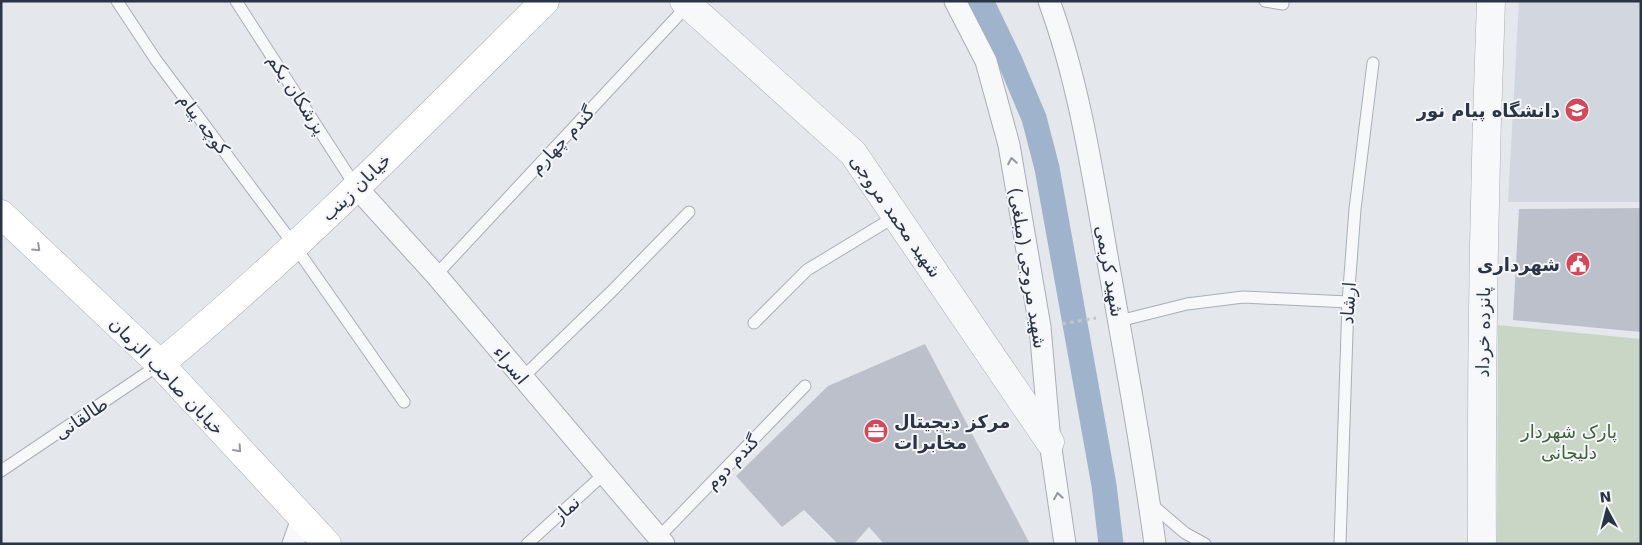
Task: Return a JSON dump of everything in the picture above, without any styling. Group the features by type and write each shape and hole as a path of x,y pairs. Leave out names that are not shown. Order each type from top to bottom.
{"main road":[{"name":"خیابان زینب","path":"160,364 227,309 357,188 545,1"},
{"name":"خیابان صاحب الزمان","path":"1,214 160,364 298,532 326,544"}],"street":[{"name":"شهید مروجی (مبلغی)","path":"955,1 986,61 1009,145 1040,328 1050,442 1065,544"},
{"name":"شهید کریمی","path":"1049,1 1058,25 1086,134 1155,544"},
{"name":"پانزده خرداد","path":"1482,544 1487,115 1492,1"},
{"name":"شهید محمد مروجی","path":"686,3 853,153 1050,442"},
{"name":"اسراء","path":"357,188 436,275 604,474 658,542"}],"lane":[{"name":"کوچه پیام","path":"117,1 156,60 294,245 404,402"},
{"name":"پزشکان یکم","path":"236,1 357,188"},
{"path":"1265,1 1283,4 1283,1"},
{"name":"گندم چهارم","path":"436,275 686,3"},
{"name":"ارشاد","path":"1340,544 1348,302 1355,209 1373,63"},
{"path":"522,378 611,292 689,212"},
{"path":"754,323 807,270 896,216"},
{"path":"1118,318 1187,304 1243,297 1348,302"},
{"name":"طالقانی","path":"1,472 160,364"},
{"name":"گندم دوم","path":"658,542 805,386"},
{"name":"نماز","path":"527,544 604,474"},
{"path":"1149,503 1185,533 1206,544"}],"path":[{"path":"1040,328 1118,318"}],"shaded area":[{"name":"دانشگاه پیام نور","path":"1519,1 1641,1 1641,202 1508,202"}],"green space":[{"name":"پارک شهردار دلیجانی","path":"1498,325 1641,339 1641,544 1497,544"}],"building":[{"name":"شهرداری","path":"1641,208 1641,332 1513,320 1519,209"},
{"name":"مرکز دیجیتال مخابرات","path":"925,344 1030,544 884,544 869,527 854,544 838,544 804,510 782,527 736,476 828,386"}],"waterway":[{"path":"981,1 1010,61 1034,118 1047,168 1104,485 1111,544"}],"place":[{"name":"دانشگاه پیام نور","path":"1577,110"},
{"name":"شهرداری","path":"1578,264"},
{"name":"مرکز دیجیتال مخابرات","path":"876,431"}]}
